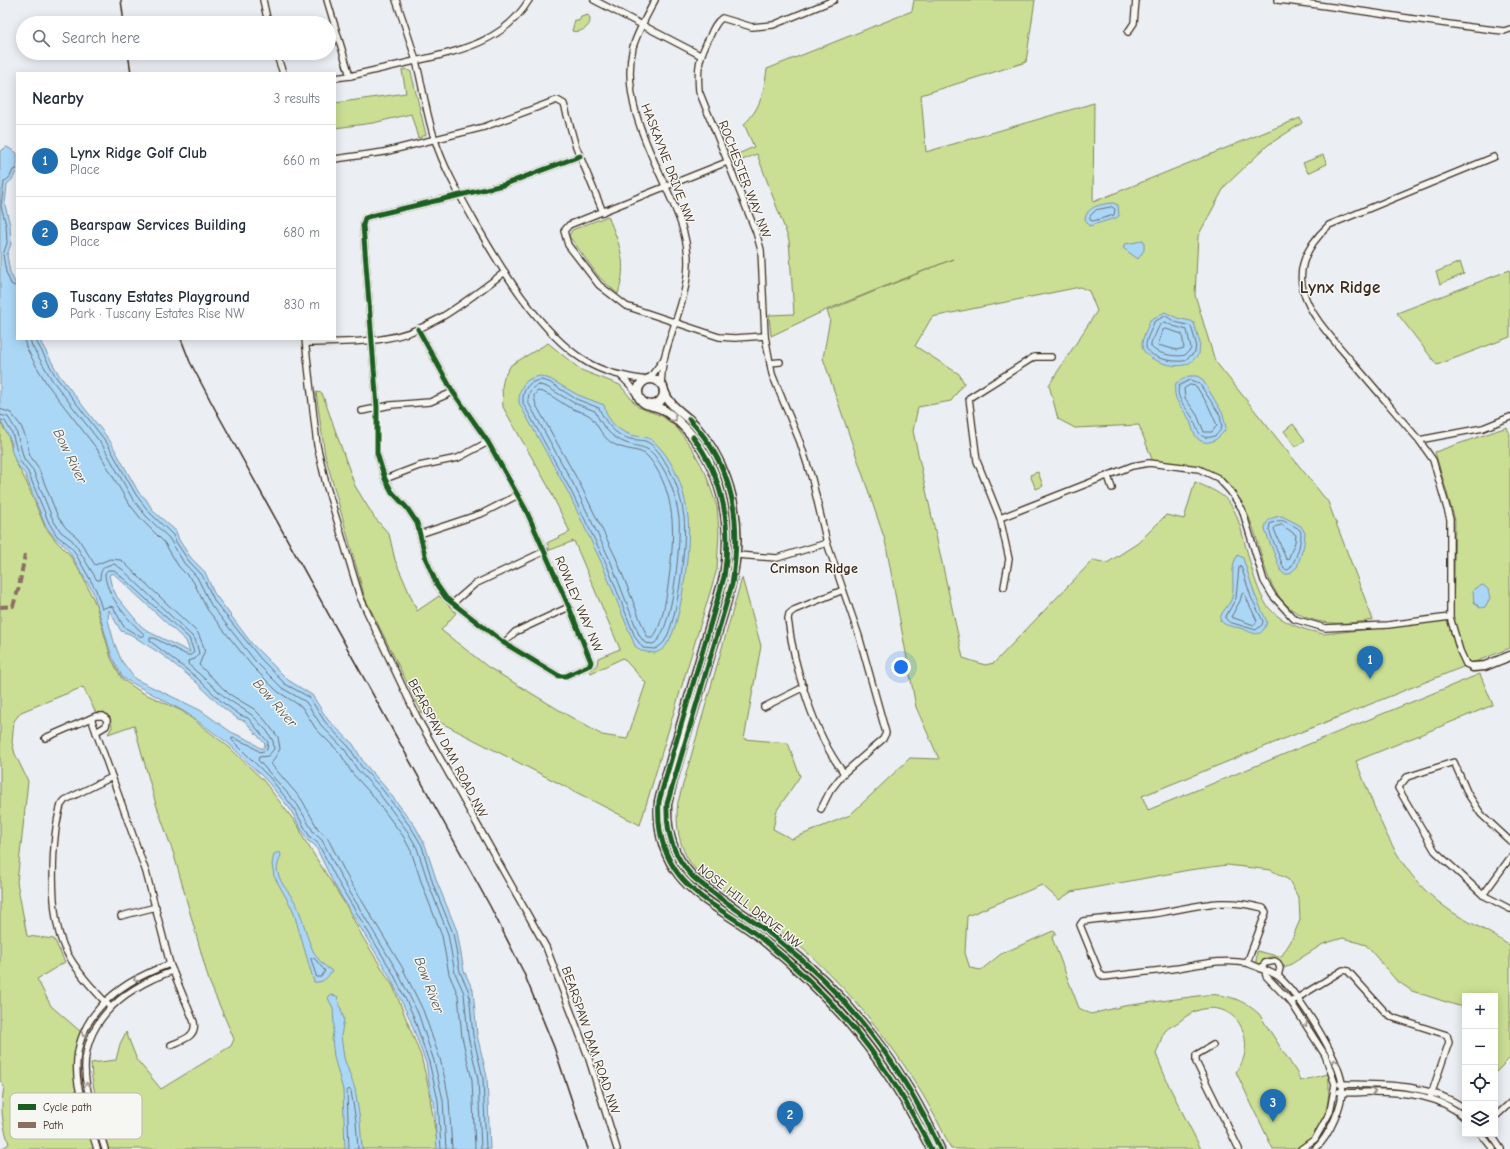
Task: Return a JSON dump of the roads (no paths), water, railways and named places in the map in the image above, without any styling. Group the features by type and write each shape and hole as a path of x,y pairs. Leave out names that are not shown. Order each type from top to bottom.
{"street":[{"path":"263,0 266,16"},
{"path":"327,0 332,16"},
{"path":"396,0 416,61 434,139 460,196 505,272 533,310 561,342 586,362 599,369 622,377 632,386 643,403 652,406 662,399 663,387 653,379 647,380 628,376 622,377"},
{"path":"336,78 457,52 491,38 507,27 529,0"},
{"path":"594,0 700,55"},
{"name":"HASKAYNE DRIVE NW","path":"655,0 642,25 634,46 630,66 633,102 666,187 680,218 688,261 686,289 664,359 663,387"},
{"path":"820,3 834,0"},
{"path":"1128,32 1134,23 1136,0"},
{"path":"1277,0 1309,3 1442,25 1504,31 1510,29"},
{"name":"ROCHESTER WAY NW","path":"820,3 773,25 763,27 740,24 722,18 715,26 700,55 697,72 699,91 756,232 761,250 765,336 772,374 800,442 812,479 827,543 862,643 886,733 883,739 844,773"},
{"path":"336,30 350,76"},
{"path":"279,60 284,72"},
{"path":"336,159 384,152 495,124 557,100 564,104 580,156 603,212"},
{"path":"460,196 513,182 580,156"},
{"path":"1494,157 1329,225 1318,236 1309,250 1301,279 1304,297 1310,311 1318,322 1419,440 1433,460 1450,519 1450,618 1460,651 1466,664 1473,667 1485,666 1510,656"},
{"path":"727,162 569,225 564,231 568,245 600,285 614,298 626,306 642,313 719,337 735,338 765,336"},
{"name":"ROWLEY WAY NW","path":"418,329 453,392 488,442 518,495 545,551 591,658 590,665 563,678 504,643 446,598 437,585 423,550 420,534 412,515 392,492 385,480 377,453 377,407 373,340 363,225 365,218 460,196"},
{"path":"306,341 373,340 392,337 418,329 449,312 505,272"},
{"name":"BEARSPAW DAM ROAD NW","path":"306,341 319,453 330,498 360,597 418,719 546,947 588,1056 617,1149"},
{"path":"1004,587 1009,560 1000,518 977,461 969,398 1034,357 1051,356"},
{"name":"HASKAYNE DRIVE NW","path":"647,380 664,359"},
{"path":"770,363 780,362"},
{"path":"639,398 638,387 647,380"},
{"name":"NOSE HILL DRIVE NW","path":"663,387 669,402 689,419 708,441 721,464 734,506 737,537 732,584 667,804 667,826 674,849 682,864 693,878 779,940 842,1000 873,1036 900,1074 924,1116 940,1149"},
{"path":"362,410 377,407 430,402 453,392"},
{"name":"NOSE HILL DRIVE NW","path":"652,406 664,410 685,428 697,443 710,464 719,487 726,514 727,554 724,577 659,801 659,828 664,849 673,867 691,889 759,936 812,981 847,1019 896,1085 931,1149"},
{"path":"1419,440 1483,428 1510,417"},
{"path":"385,480 419,466 458,458 488,442"},
{"path":"1000,518 1132,466 1149,463 1198,469 1218,478 1230,491 1242,509 1264,581 1273,596 1294,619 1325,628 1388,625 1450,618"},
{"path":"1108,476 1112,488"},
{"path":"420,534 483,513 518,495"},
{"path":"727,554 777,558 827,543"},
{"path":"452,603 475,584 545,551"},
{"path":"821,808 830,791 844,773 826,745 804,687 788,615 794,610 843,590"},
{"path":"504,643 515,632 569,607"},
{"path":"764,707 804,687"},
{"path":"45,738 101,715 106,720 106,727 96,732"},
{"path":"91,718 140,854 156,908 170,964 194,1025 193,1032 188,1037 171,1045"},
{"path":"1510,841 1481,814 1468,794 1454,762 1407,777 1398,788 1435,851 1483,895 1510,909"},
{"path":"110,1007 84,979 62,943 55,912 54,861 58,816 62,802 112,777"},
{"path":"1483,895 1510,858"},
{"path":"1247,964 1266,912 1263,908 1244,902 1213,902 1151,914 1083,921 1080,925 1100,974 1104,977 1224,961 1247,964 1270,971 1278,976 1296,997 1331,1051 1342,1084 1342,1092 1336,1115 1329,1130 1317,1148"},
{"path":"121,916 156,908"},
{"path":"1278,976 1280,968 1278,963 1275,961 1265,963 1263,970 1266,976 1291,1002 1325,1055 1335,1084 1330,1112 1313,1141 1302,1149"},
{"path":"80,1093 77,1063 81,1041 93,1015 105,1001 134,980 170,964"},
{"path":"1291,1002 1296,997 1343,970 1348,971 1386,1013 1394,1018 1447,1035 1449,1042 1430,1098"},
{"path":"88,1093 85,1071 88,1042 95,1026 110,1007 136,988 156,977 173,971"},
{"path":"1213,1045 1196,1055 1196,1062 1239,1149"},
{"path":"1335,1084 1400,1085 1432,1091 1450,1098 1462,1106"},
{"path":"1334,1091 1391,1092 1430,1098 1445,1105 1462,1116"},
{"path":"1498,1113 1510,1103"},
{"path":"1483,1137 1493,1149"},
{"path":"1493,1137 1501,1149"},
{"path":"94,1139 97,1149"},
{"path":"102,1139 105,1149"},
{"path":"1313,1141 1317,1148"},
{"path":"1317,1148 1325,1149"}],"water":[{"name":"Bow River","path":"7,147 16,152 16,170 13,178 7,184 5,205 10,225 11,244 7,255 10,272 16,285 16,340 40,340 59,375 110,441 139,493 146,499 153,511 176,531 179,540 191,558 205,572 214,593 252,644 288,680 312,695 328,720 353,744 364,763 385,787 415,826 425,845 437,882 457,931 464,971 473,990 477,1035 487,1077 490,1149 437,1149 434,1101 431,1096 426,1063 409,1017 389,975 334,884 315,845 308,841 290,809 267,781 228,743 185,712 123,678 112,657 93,592 66,547 55,538 45,525 25,474 16,463 11,449 12,443 0,420 0,151","holes":["113,573 186,641 190,652 149,632 141,626 117,597 109,575","109,610 121,631 130,634 164,656 194,680 220,705 238,719 245,721 265,744 264,748 260,748 251,741 231,732 200,710 135,679 121,660 114,642 108,620"]},
{"path":"1113,203 1118,205 1119,216 1089,226 1085,219 1086,215 1092,208 1099,205"},
{"path":"1142,240 1144,241 1144,250 1138,259 1123,248 1125,244"},
{"path":"1165,312 1177,318 1194,323 1200,343 1199,354 1192,361 1186,364 1179,366 1159,362 1144,351 1142,346 1143,340 1150,320"},
{"path":"541,376 550,379 578,395 604,405 608,417 615,426 630,435 652,440 667,457 678,478 688,517 689,529 687,563 681,601 672,634 666,646 662,650 655,653 641,651 635,646 602,564 568,492 519,403 521,388 524,384 530,379"},
{"path":"1189,376 1197,376 1202,379 1223,414 1226,428 1218,438 1210,442 1202,441 1196,437 1189,419 1180,407 1176,398 1176,383"},
{"path":"1282,516 1301,526 1305,533 1304,545 1297,567 1289,574 1284,574 1281,571 1265,530 1268,521 1275,517"},
{"path":"1238,555 1243,558 1255,595 1267,622 1262,632 1256,634 1227,625 1220,620 1222,613 1232,597 1233,570 1235,559"},
{"path":"1483,585 1488,589 1490,598 1485,607 1480,608 1474,602 1473,591 1475,588"},
{"path":"280,852 281,855 277,868 279,877 295,902 308,939 317,957 332,971 320,982 314,982 293,910 274,876 272,864 274,854"},
{"path":"330,995 337,996 344,1019 341,1036 344,1058 355,1089 360,1120 362,1149 345,1149 343,1090 334,1057 332,1039 334,1026 333,1008 328,998"}],"railway":[{"path":"121,0 123,16"},
{"path":"129,60 131,72"},
{"path":"181,340 190,362 216,411 490,906 523,971 554,1047 588,1149"}],"place":[{"name":"Lynx Ridge Golf Club","path":"1370,679"},
{"name":"Tuscany Estates Playground","path":"1273,1122"},
{"name":"Bearspaw Services Building","path":"790,1134"}],"district":[{"name":"Lynx Ridge","path":"1340,287"},
{"name":"Crimson Ridge","path":"814,568"}]}
